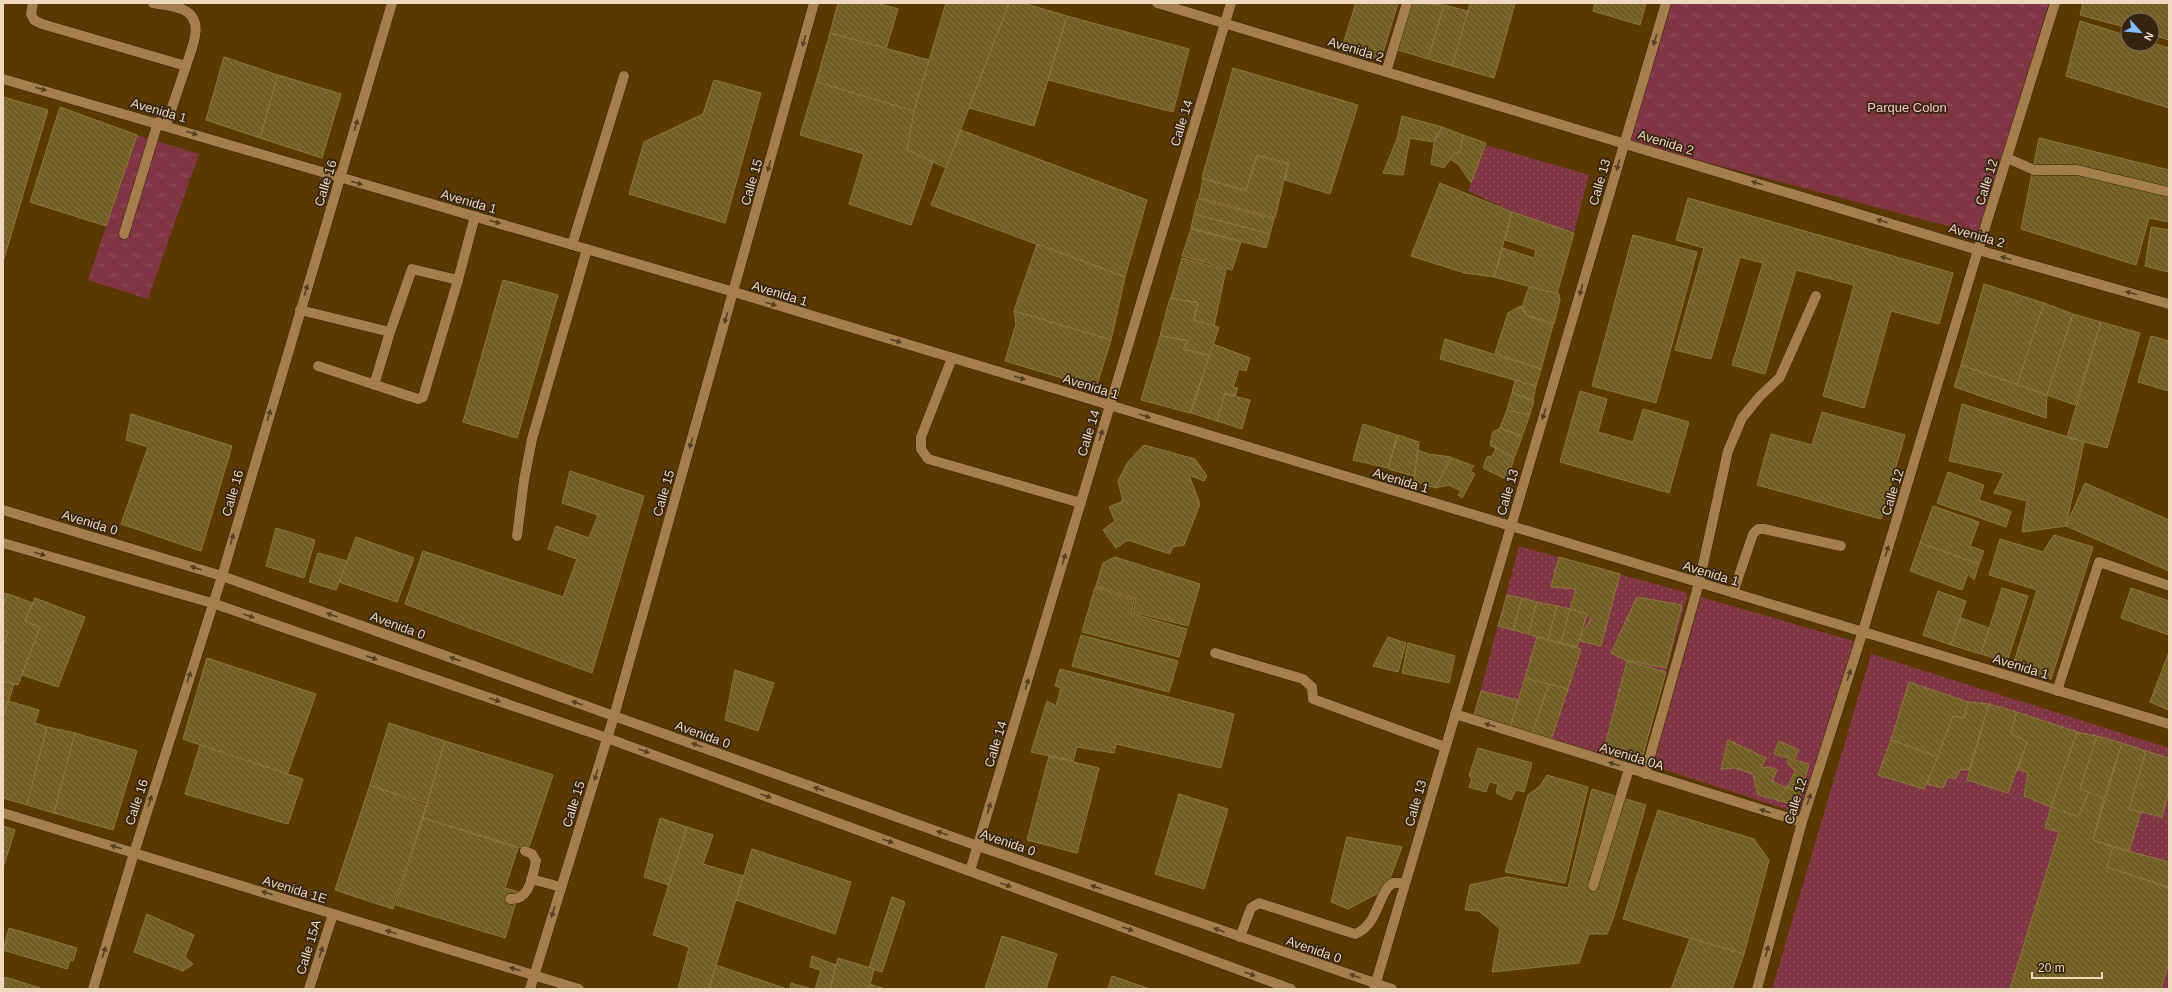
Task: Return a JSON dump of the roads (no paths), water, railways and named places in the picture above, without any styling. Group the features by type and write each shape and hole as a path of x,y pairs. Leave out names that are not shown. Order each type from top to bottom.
{"street":[{"path":"33,3 31,14 34,20 42,24 186,66"},
{"path":"124,234 162,124 186,66 196,31 194,19 184,10 153,3"},
{"name":"Calle 16","path":"93,989 212,603 222,576 392,3"},
{"name":"Calle 15","path":"530,989 614,716 814,3"},
{"name":"Avenida 2","path":"1157,3 1978,250 2169,304"},
{"name":"Calle 14","path":"970,871 1231,3"},
{"path":"1386,72 1407,3"},
{"name":"Calle 13","path":"1374,986 1666,3"},
{"name":"Calle 12","path":"1756,989 1802,822 1863,632 1978,250 2055,3"},
{"path":"572,245 624,76"},
{"name":"Avenida 1","path":"3,79 162,124 340,178 734,292 2169,724"},
{"path":"2007,158 2034,170 2077,170 2169,192"},
{"path":"318,366 418,399 423,397 458,280 475,216"},
{"path":"517,536 524,480 532,439 587,249"},
{"path":"374,385 390,332 412,270 458,280"},
{"path":"1645,774 1699,583 1728,451 1742,418 1760,396 1780,377 1816,296"},
{"path":"300,310 390,332"},
{"path":"952,358 921,437 921,449 928,459 1080,503"},
{"name":"Avenida 0","path":"3,510 222,576 978,846 1240,937 1374,986 1392,989"},
{"path":"1733,593 1752,534 1758,529 1764,528 1841,546"},
{"path":"3,543 212,603 607,738 1291,989"},
{"path":"2057,691 2099,562 2167,585"},
{"path":"1215,653 1303,679 1312,687 1313,699 1445,747"},
{"name":"Avenida 0A","path":"1455,714 1802,822"},
{"path":"1593,886 1629,769"},
{"name":"Avenida 1E","path":"3,813 579,989"},
{"path":"510,899 518,900 525,895 531,879 536,861 532,854 525,851"},
{"path":"531,879 561,887"},
{"path":"1240,937 1251,908 1259,903 1355,934 1363,931 1369,925 1388,887 1393,883 1405,883"},
{"name":"Calle 15A","path":"309,989 333,914"}],"park label":[{"name":"Parque Colon","path":"1907,107"}]}
